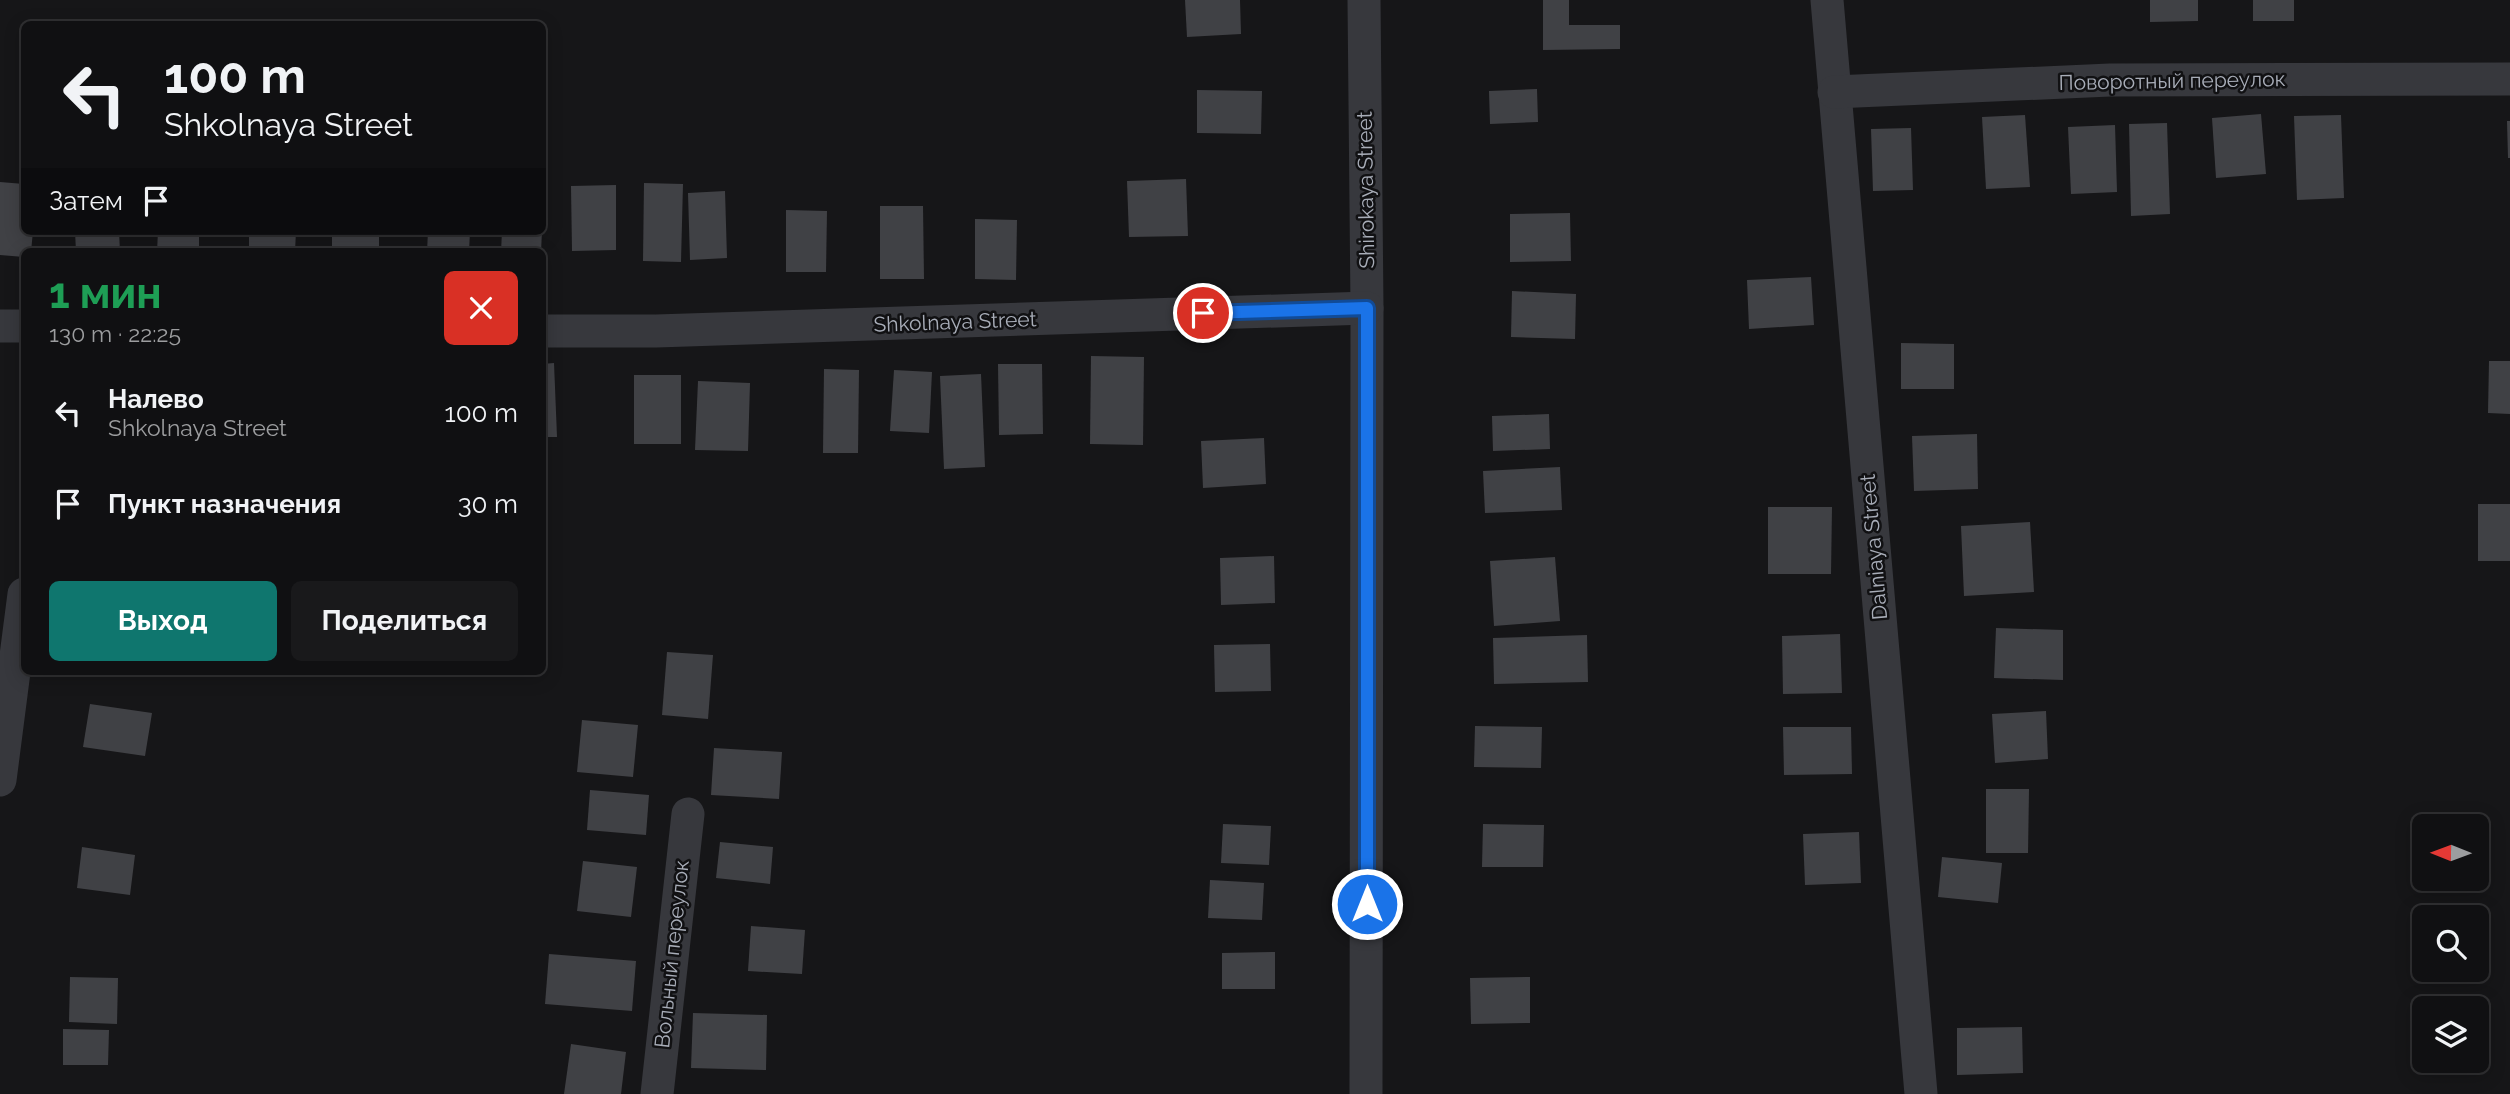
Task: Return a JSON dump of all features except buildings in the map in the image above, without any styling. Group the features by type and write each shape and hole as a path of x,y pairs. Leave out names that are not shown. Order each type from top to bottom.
{"street":[{"name":"Shirokaya Street","path":"1364,0 1367,308 1366,1094"},
{"name":"Dalniaya Street","path":"1827,0 1921,1094"},
{"name":"Поворотный переулок","path":"1834,92 2110,80 2510,79"},
{"name":"Shkolnaya Street","path":"546,331 656,331 1367,308"},
{"path":"0,326 21,326"},
{"path":"0,780 21,617"},
{"name":"Вольный переулок","path":"657,1094 688,814"}],"route":[{"path":"1203,313 1367,308 1367,904"}]}
